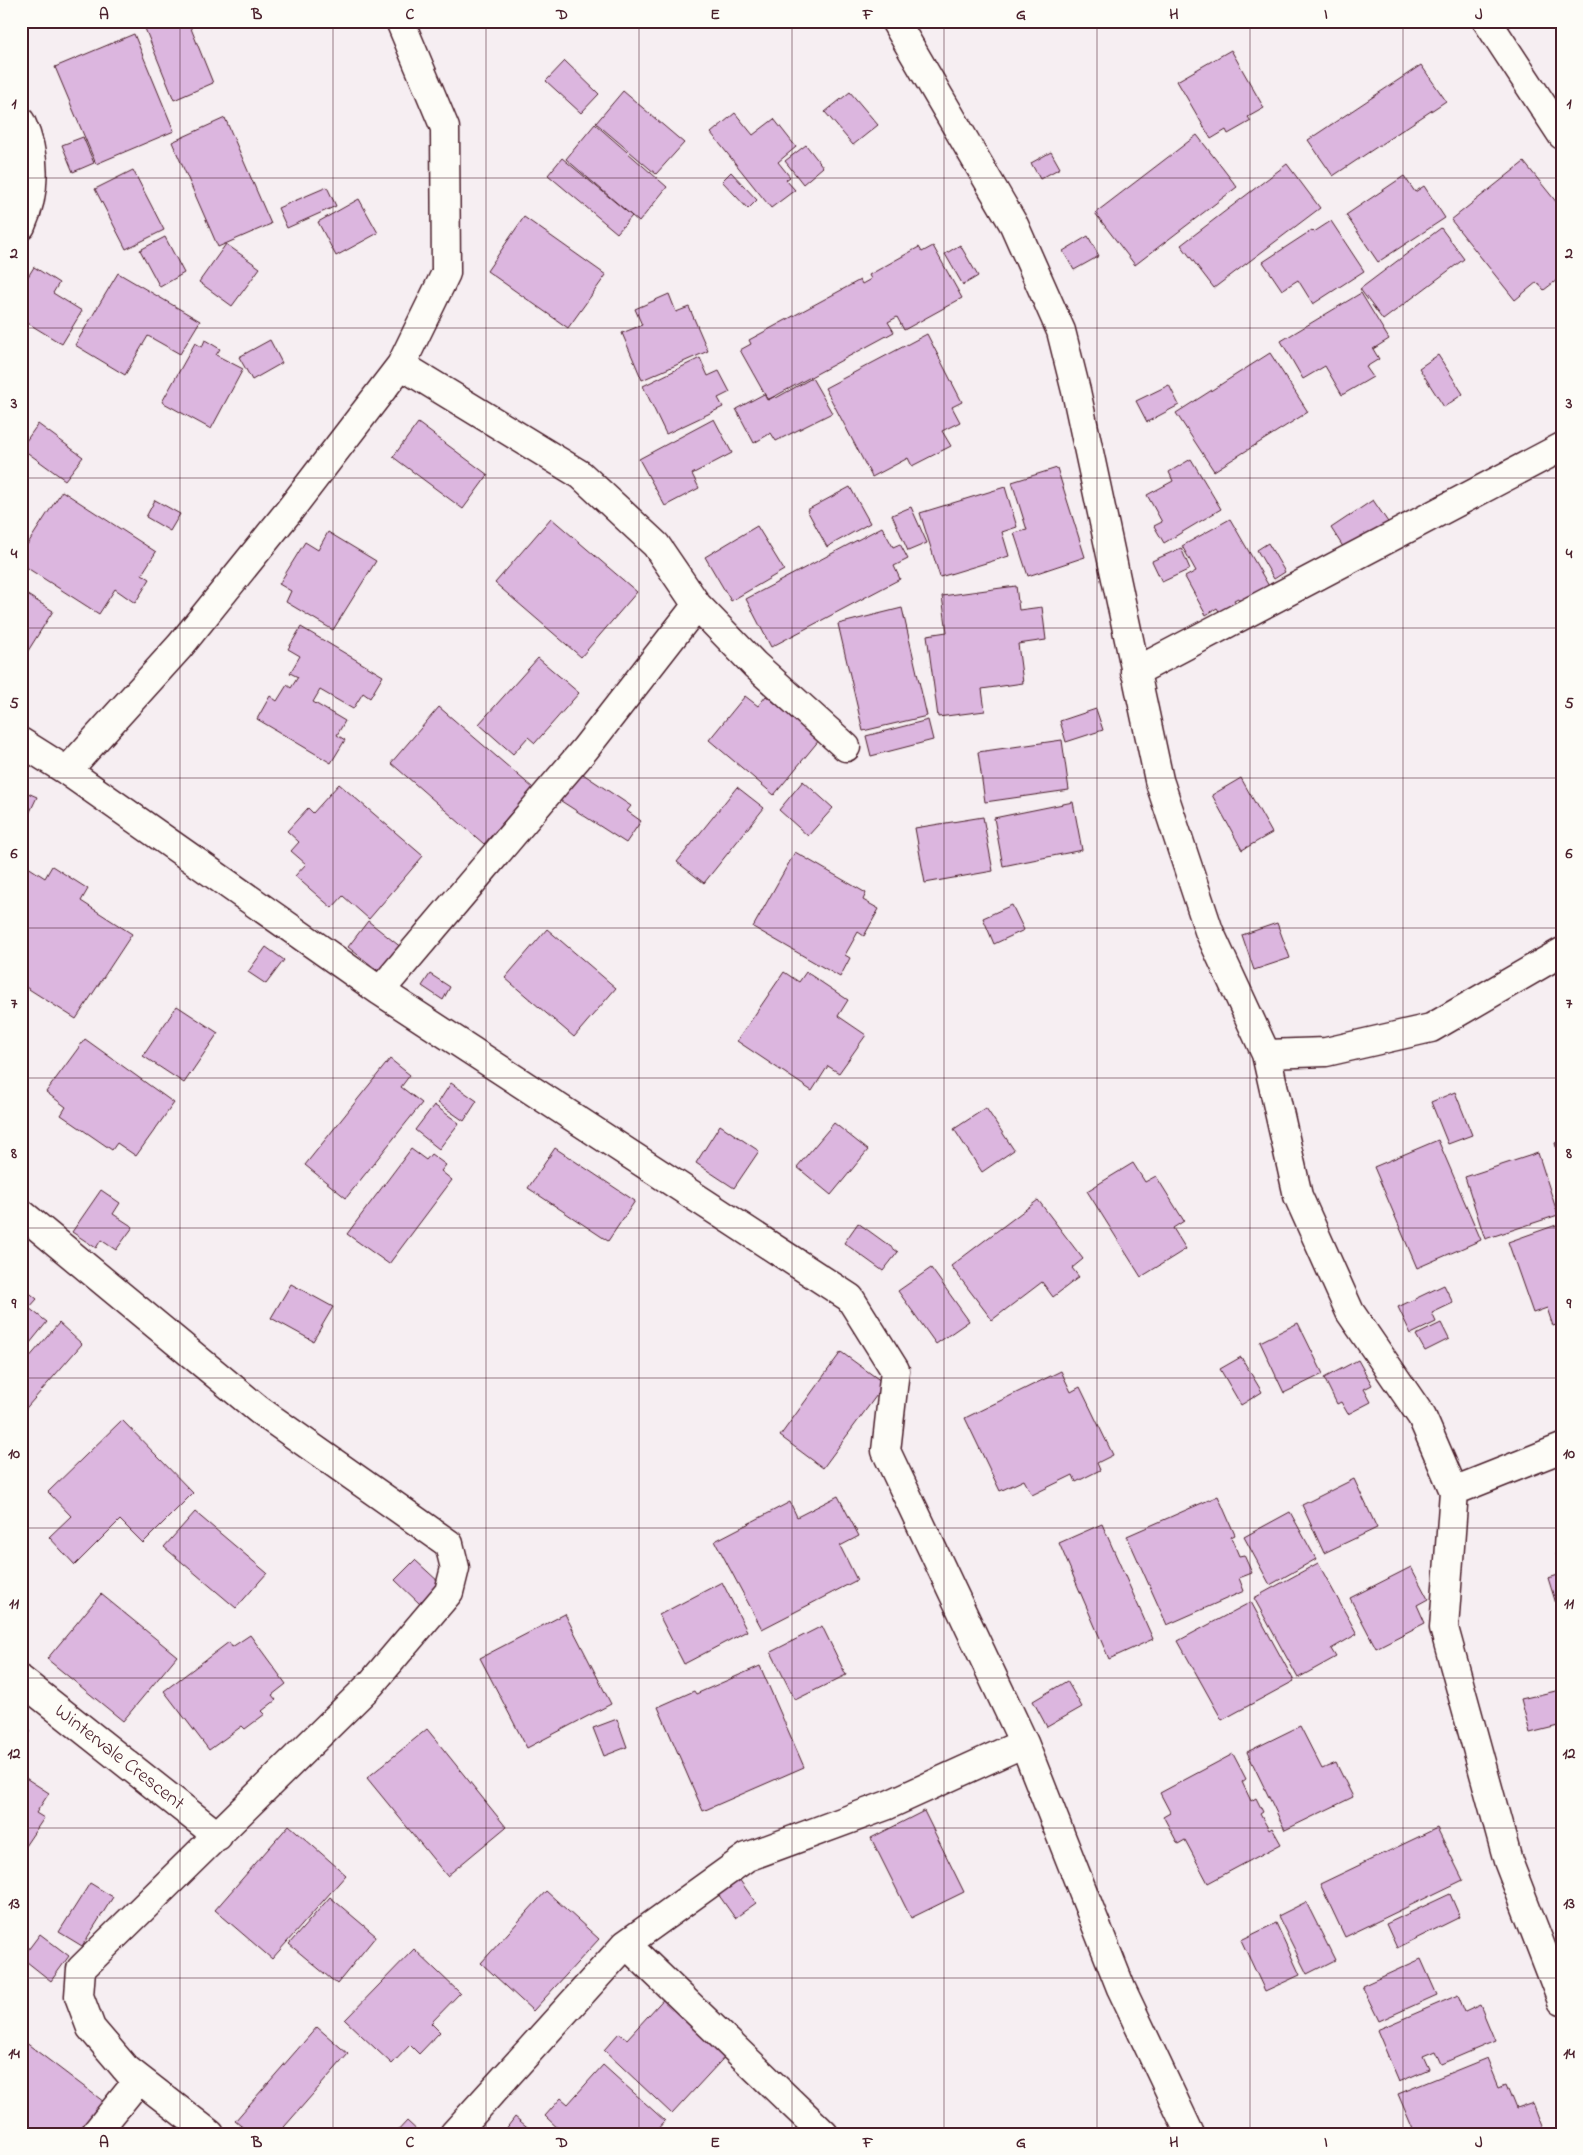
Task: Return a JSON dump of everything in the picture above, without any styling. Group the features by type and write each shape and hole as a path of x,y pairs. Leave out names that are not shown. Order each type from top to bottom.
{"street":[{"path":"67,771 180,646 289,511 401,365 446,273 445,128 400,21"},
{"path":"895,21 1014,225 1061,331 1076,391 1135,672 1160,780 1209,930 1266,1054 1298,1196 1350,1312 1422,1418 1454,1491 1444,1628 1508,1862 1562,2001"},
{"path":"1487,21 1562,134"},
{"path":"21,122 30,139 34,187 21,226"},
{"path":"401,365 580,475 656,544 698,605 755,665 846,747"},
{"path":"1135,672 1562,447"},
{"path":"380,991 585,749 698,605"},
{"path":"21,742 67,771 380,991 850,1298 896,1370 886,1451 1024,1743 1121,1988 1190,2134"},
{"path":"1266,1054 1326,1052 1431,1028 1562,952"},
{"path":"21,1213 259,1410 448,1544 455,1568 450,1592 371,1684 81,1969 79,1996 91,2028 137,2082 95,2134"},
{"path":"1454,1491 1562,1448"},
{"name":"Wintervale Crescent","path":"21,1680 218,1836"},
{"path":"454,2134 626,1944 747,1857 888,1805 1024,1743"},
{"path":"626,1944 824,2134"},
{"path":"120,2064 210,2134"}],"building":[{"path":"71,21 87,21 74,27"},
{"path":"142,21 188,21 213,83 174,100"},
{"path":"134,34 174,131 96,164 55,67"},
{"path":"1231,50 1264,108 1248,117 1251,121 1228,134 1226,130 1211,139 1177,81"},
{"path":"565,61 599,94 581,113 546,81"},
{"path":"1421,65 1446,101 1333,176 1308,140"},
{"path":"623,91 684,143 656,174 596,123"},
{"path":"850,92 878,125 853,145 825,112"},
{"path":"735,113 753,135 774,119 796,147 778,162 790,177 786,180 795,190 771,208 711,133"},
{"path":"225,118 271,224 218,247 172,142"},
{"path":"595,124 667,187 639,222 566,159"},
{"path":"1197,135 1237,187 1135,265 1095,213"},
{"path":"83,137 94,163 73,172 62,145"},
{"path":"806,145 823,167 803,184 785,161"},
{"path":"1051,152 1060,168 1040,179 1031,163"},
{"path":"562,158 632,216 617,233 548,175"},
{"path":"1524,162 1562,209 1562,276 1544,290 1537,282 1515,300 1451,220"},
{"path":"1287,164 1320,208 1214,288 1181,245"},
{"path":"133,170 164,230 126,249 95,189"},
{"path":"731,172 757,200 748,209 722,181"},
{"path":"1404,176 1415,192 1424,186 1445,218 1378,262 1346,215"},
{"path":"327,187 336,206 287,228 278,208"},
{"path":"359,199 378,233 336,256 318,222"},
{"path":"524,217 606,275 568,328 487,271"},
{"path":"1331,221 1364,271 1313,304 1298,280 1282,290 1263,262 1312,230 1314,232"},
{"path":"1441,228 1464,259 1383,320 1360,289"},
{"path":"1088,236 1099,256 1074,270 1063,251"},
{"path":"165,237 184,273 160,287 140,250"},
{"path":"226,244 260,268 232,306 199,282"},
{"path":"960,245 978,276 963,285 945,254"},
{"path":"933,246 962,298 904,330 897,317 888,322 894,332 768,400 740,350 751,344 749,340 860,280 862,284 871,279 869,275 919,247 922,252"},
{"path":"34,267 59,283 53,293 82,311 62,344 21,319 21,288"},
{"path":"118,273 200,321 180,354 148,336 125,375 75,345"},
{"path":"1361,293 1389,339 1373,349 1379,359 1366,367 1373,377 1342,395 1325,366 1303,379 1281,341"},
{"path":"669,294 676,312 689,307 708,351 642,380 622,333 642,325 635,309"},
{"path":"927,334 962,402 952,407 960,422 942,431 951,446 912,466 908,458 872,477 825,388"},
{"path":"205,340 220,349 216,355 243,369 211,429 162,402 195,343 202,347"},
{"path":"270,340 282,363 252,380 239,357"},
{"path":"1270,353 1308,412 1214,471 1176,413"},
{"path":"1438,355 1463,394 1444,407 1419,368"},
{"path":"700,358 708,376 719,371 730,392 718,398 723,407 666,434 643,386"},
{"path":"812,378 832,413 776,441 771,433 754,443 736,409 764,394 767,400 775,396 776,398"},
{"path":"1169,385 1179,405 1147,422 1136,401"},
{"path":"714,419 732,453 692,474 699,488 665,506 639,459"},
{"path":"418,423 488,475 463,509 393,457"},
{"path":"38,424 83,457 65,480 21,448"},
{"path":"1191,459 1221,509 1164,543 1154,526 1162,522 1147,495 1173,481 1169,472"},
{"path":"1057,468 1085,557 1028,576 1014,533 1027,530 1012,482"},
{"path":"850,487 870,523 827,547 807,510"},
{"path":"1005,487 1017,527 1002,532 1009,556 940,577 920,513"},
{"path":"62,491 156,552 142,574 150,579 135,603 115,589 99,614 21,564 21,554"},
{"path":"155,500 180,514 170,531 146,517"},
{"path":"1373,500 1392,528 1349,556 1331,528"},
{"path":"911,507 927,543 908,551 892,515"},
{"path":"551,518 637,592 581,657 495,583"},
{"path":"1230,519 1270,588 1242,605 1238,598 1234,600 1240,611 1225,621 1217,608 1206,615 1185,577 1196,571 1182,546"},
{"path":"757,526 784,570 731,601 705,557"},
{"path":"882,527 893,547 900,544 908,559 894,566 900,579 771,647 746,599"},
{"path":"328,532 376,561 333,630 286,602 291,591 279,584 305,542 318,550"},
{"path":"1268,543 1285,572 1274,579 1257,550"},
{"path":"1181,548 1190,569 1162,582 1152,561"},
{"path":"1016,586 1019,610 1042,607 1046,640 1018,644 1023,683 982,689 985,711 938,717 927,635 947,632 942,596"},
{"path":"21,591 53,611 21,662"},
{"path":"902,608 927,716 863,731 838,624"},
{"path":"301,627 383,676 370,698 363,693 353,709 320,690 313,702 345,721 337,735 345,740 331,763 257,719 270,696 277,701 287,685 291,688 298,677 290,673 300,656 288,649"},
{"path":"538,658 579,693 535,743 528,737 513,754 479,724"},
{"path":"745,696 758,706 766,696 820,739 774,795 709,740"},
{"path":"439,707 533,788 484,844 391,763"},
{"path":"1096,709 1103,730 1066,742 1060,721"},
{"path":"928,720 933,740 871,756 866,736"},
{"path":"1062,740 1069,790 985,802 978,752"},
{"path":"577,770 631,806 627,811 641,821 626,843 558,799"},
{"path":"1241,778 1272,833 1242,850 1212,795"},
{"path":"803,781 833,808 808,836 779,810"},
{"path":"339,784 423,856 369,919 343,896 332,908 295,876 306,864 291,851 299,842 287,831 308,808 313,813"},
{"path":"737,787 764,808 704,883 677,862"},
{"path":"21,790 37,797 28,816 21,813"},
{"path":"1073,802 1082,850 1003,866 994,818"},
{"path":"983,817 993,871 925,883 915,828"},
{"path":"795,852 866,893 863,900 879,909 864,936 858,932 845,955 850,958 840,977 753,927"},
{"path":"25,865 45,878 52,866 88,889 81,901 132,934 76,1019 21,984 21,870"},
{"path":"1012,905 1024,930 994,944 983,918"},
{"path":"368,921 407,952 386,977 348,947"},
{"path":"1277,923 1290,958 1254,970 1242,935"},
{"path":"547,929 616,988 574,1037 505,978"},
{"path":"266,947 284,960 266,984 248,972"},
{"path":"784,972 799,982 806,972 848,1000 838,1016 866,1035 839,1073 828,1066 812,1091 737,1041"},
{"path":"430,974 450,987 443,1000 422,986"},
{"path":"177,1006 218,1033 184,1083 143,1056"},
{"path":"85,1039 174,1103 136,1156 117,1143 112,1150 61,1115 66,1107 46,1092"},
{"path":"390,1059 410,1075 401,1087 422,1103 346,1198 305,1165"},
{"path":"451,1083 477,1101 464,1121 438,1103"},
{"path":"1455,1092 1472,1135 1448,1144 1431,1102"},
{"path":"434,1105 459,1123 439,1149 415,1130"},
{"path":"986,1108 1014,1150 982,1172 954,1129"},
{"path":"834,1123 868,1150 831,1195 797,1167"},
{"path":"720,1125 759,1151 734,1188 696,1163"},
{"path":"1438,1140 1481,1240 1417,1268 1374,1167"},
{"path":"1562,1141 1562,1168 1555,1143"},
{"path":"555,1148 635,1201 608,1241 528,1188"},
{"path":"411,1149 426,1160 431,1154 446,1165 441,1171 452,1180 389,1264 347,1234"},
{"path":"1538,1153 1558,1215 1485,1239 1465,1177"},
{"path":"1133,1163 1145,1182 1156,1176 1184,1221 1173,1228 1186,1249 1141,1277 1087,1191"},
{"path":"101,1190 120,1203 113,1214 133,1227 116,1250 101,1240 96,1248 72,1232"},
{"path":"1038,1200 1083,1259 1072,1268 1079,1277 1053,1297 1042,1282 992,1320 951,1266"},
{"path":"858,1223 898,1252 883,1271 844,1243"},
{"path":"1562,1223 1562,1323 1553,1326 1547,1308 1533,1313 1508,1242"},
{"path":"931,1268 969,1321 936,1344 898,1291"},
{"path":"291,1284 333,1307 313,1341 271,1318"},
{"path":"1444,1285 1453,1303 1432,1313 1436,1322 1411,1334 1398,1307"},
{"path":"21,1286 37,1299 29,1308 47,1322 21,1354"},
{"path":"59,1323 82,1344 21,1414 21,1367"},
{"path":"1298,1323 1323,1374 1284,1393 1260,1342"},
{"path":"1441,1323 1449,1339 1425,1351 1416,1335"},
{"path":"841,1352 885,1384 823,1468 780,1436"},
{"path":"1241,1357 1262,1392 1241,1405 1220,1369"},
{"path":"1358,1360 1372,1385 1364,1389 1371,1402 1348,1414 1341,1402 1337,1404 1324,1378"},
{"path":"1061,1371 1071,1392 1080,1387 1113,1455 1097,1463 1100,1470 1076,1482 1073,1475 1032,1495 1024,1480 1000,1491 965,1418"},
{"path":"122,1420 193,1493 143,1543 120,1520 75,1565 49,1537 71,1516 48,1492"},
{"path":"1354,1479 1377,1528 1324,1553 1302,1505"},
{"path":"838,1496 859,1536 840,1546 857,1580 762,1629 715,1541 790,1502 797,1517"},
{"path":"1218,1496 1235,1535 1231,1537 1239,1556 1244,1555 1252,1573 1239,1578 1244,1591 1167,1625 1127,1536"},
{"path":"195,1512 267,1573 236,1608 164,1547"},
{"path":"1290,1512 1316,1559 1270,1585 1244,1537"},
{"path":"1102,1524 1153,1639 1109,1659 1059,1543"},
{"path":"1562,1552 1562,1572 1556,1554"},
{"path":"415,1560 440,1583 420,1604 395,1580"},
{"path":"1318,1563 1357,1634 1331,1649 1336,1657 1298,1678 1254,1598"},
{"path":"1411,1567 1428,1599 1417,1605 1425,1623 1376,1648 1350,1598"},
{"path":"1562,1574 1562,1606 1557,1607 1548,1578"},
{"path":"722,1582 747,1631 684,1664 659,1615"},
{"path":"101,1594 177,1656 123,1721 47,1659"},
{"path":"1251,1602 1294,1681 1222,1720 1178,1641"},
{"path":"565,1614 611,1704 527,1748 480,1658"},
{"path":"822,1626 846,1675 795,1700 771,1652"},
{"path":"250,1635 286,1684 272,1695 276,1700 262,1711 265,1714 245,1729 242,1726 209,1750 164,1691 229,1642 232,1647"},
{"path":"760,1666 804,1767 703,1811 658,1707 694,1691 696,1694"},
{"path":"1067,1681 1082,1707 1047,1727 1033,1701"},
{"path":"1560,1690 1562,1698 1562,1725 1530,1733 1521,1699"},
{"path":"617,1719 627,1747 604,1756 593,1728"},
{"path":"21,1724 31,1731 21,1745"},
{"path":"1300,1726 1322,1769 1336,1763 1353,1797 1285,1830 1247,1752"},
{"path":"427,1729 506,1827 447,1876 367,1778"},
{"path":"1233,1754 1246,1779 1242,1782 1251,1801 1256,1798 1263,1812 1260,1814 1269,1830 1272,1828 1281,1844 1208,1883 1185,1840 1178,1844 1163,1816 1170,1812 1160,1793"},
{"path":"21,1775 49,1793 36,1813 44,1818 21,1852"},
{"path":"924,1811 964,1892 911,1918 871,1838"},
{"path":"289,1825 346,1875 272,1959 215,1910"},
{"path":"1437,1828 1463,1880 1345,1937 1320,1884"},
{"path":"739,1879 756,1903 735,1918 718,1894"},
{"path":"90,1883 113,1897 82,1946 59,1932"},
{"path":"546,1891 599,1939 533,2011 481,1963"},
{"path":"1450,1894 1460,1917 1397,1948 1386,1924"},
{"path":"330,1897 376,1936 337,1984 289,1944"},
{"path":"1306,1902 1335,1960 1307,1974 1278,1916"},
{"path":"1276,1923 1300,1975 1265,1991 1241,1940"},
{"path":"40,1934 69,1956 51,1981 22,1958"},
{"path":"414,1949 460,1993 431,2023 440,2032 419,2054 410,2045 392,2064 345,2020"},
{"path":"1421,1959 1437,1995 1379,2021 1362,1986"},
{"path":"669,1993 731,2050 672,2114 604,2050 619,2033 627,2039"},
{"path":"1458,1995 1465,2012 1480,2005 1495,2041 1441,2064 1435,2051 1423,2056 1429,2069 1399,2082 1377,2030"},
{"path":"317,2027 348,2054 278,2134 251,2134 235,2121"},
{"path":"21,2039 112,2108 92,2134 21,2134"},
{"path":"1487,2058 1499,2087 1506,2084 1516,2109 1533,2103 1545,2134 1415,2134 1398,2094"},
{"path":"603,2065 665,2121 653,2134 564,2134 545,2116 561,2098 568,2104"},
{"path":"515,2117 536,2134 502,2134"},
{"path":"407,2121 421,2134 395,2134"}]}
